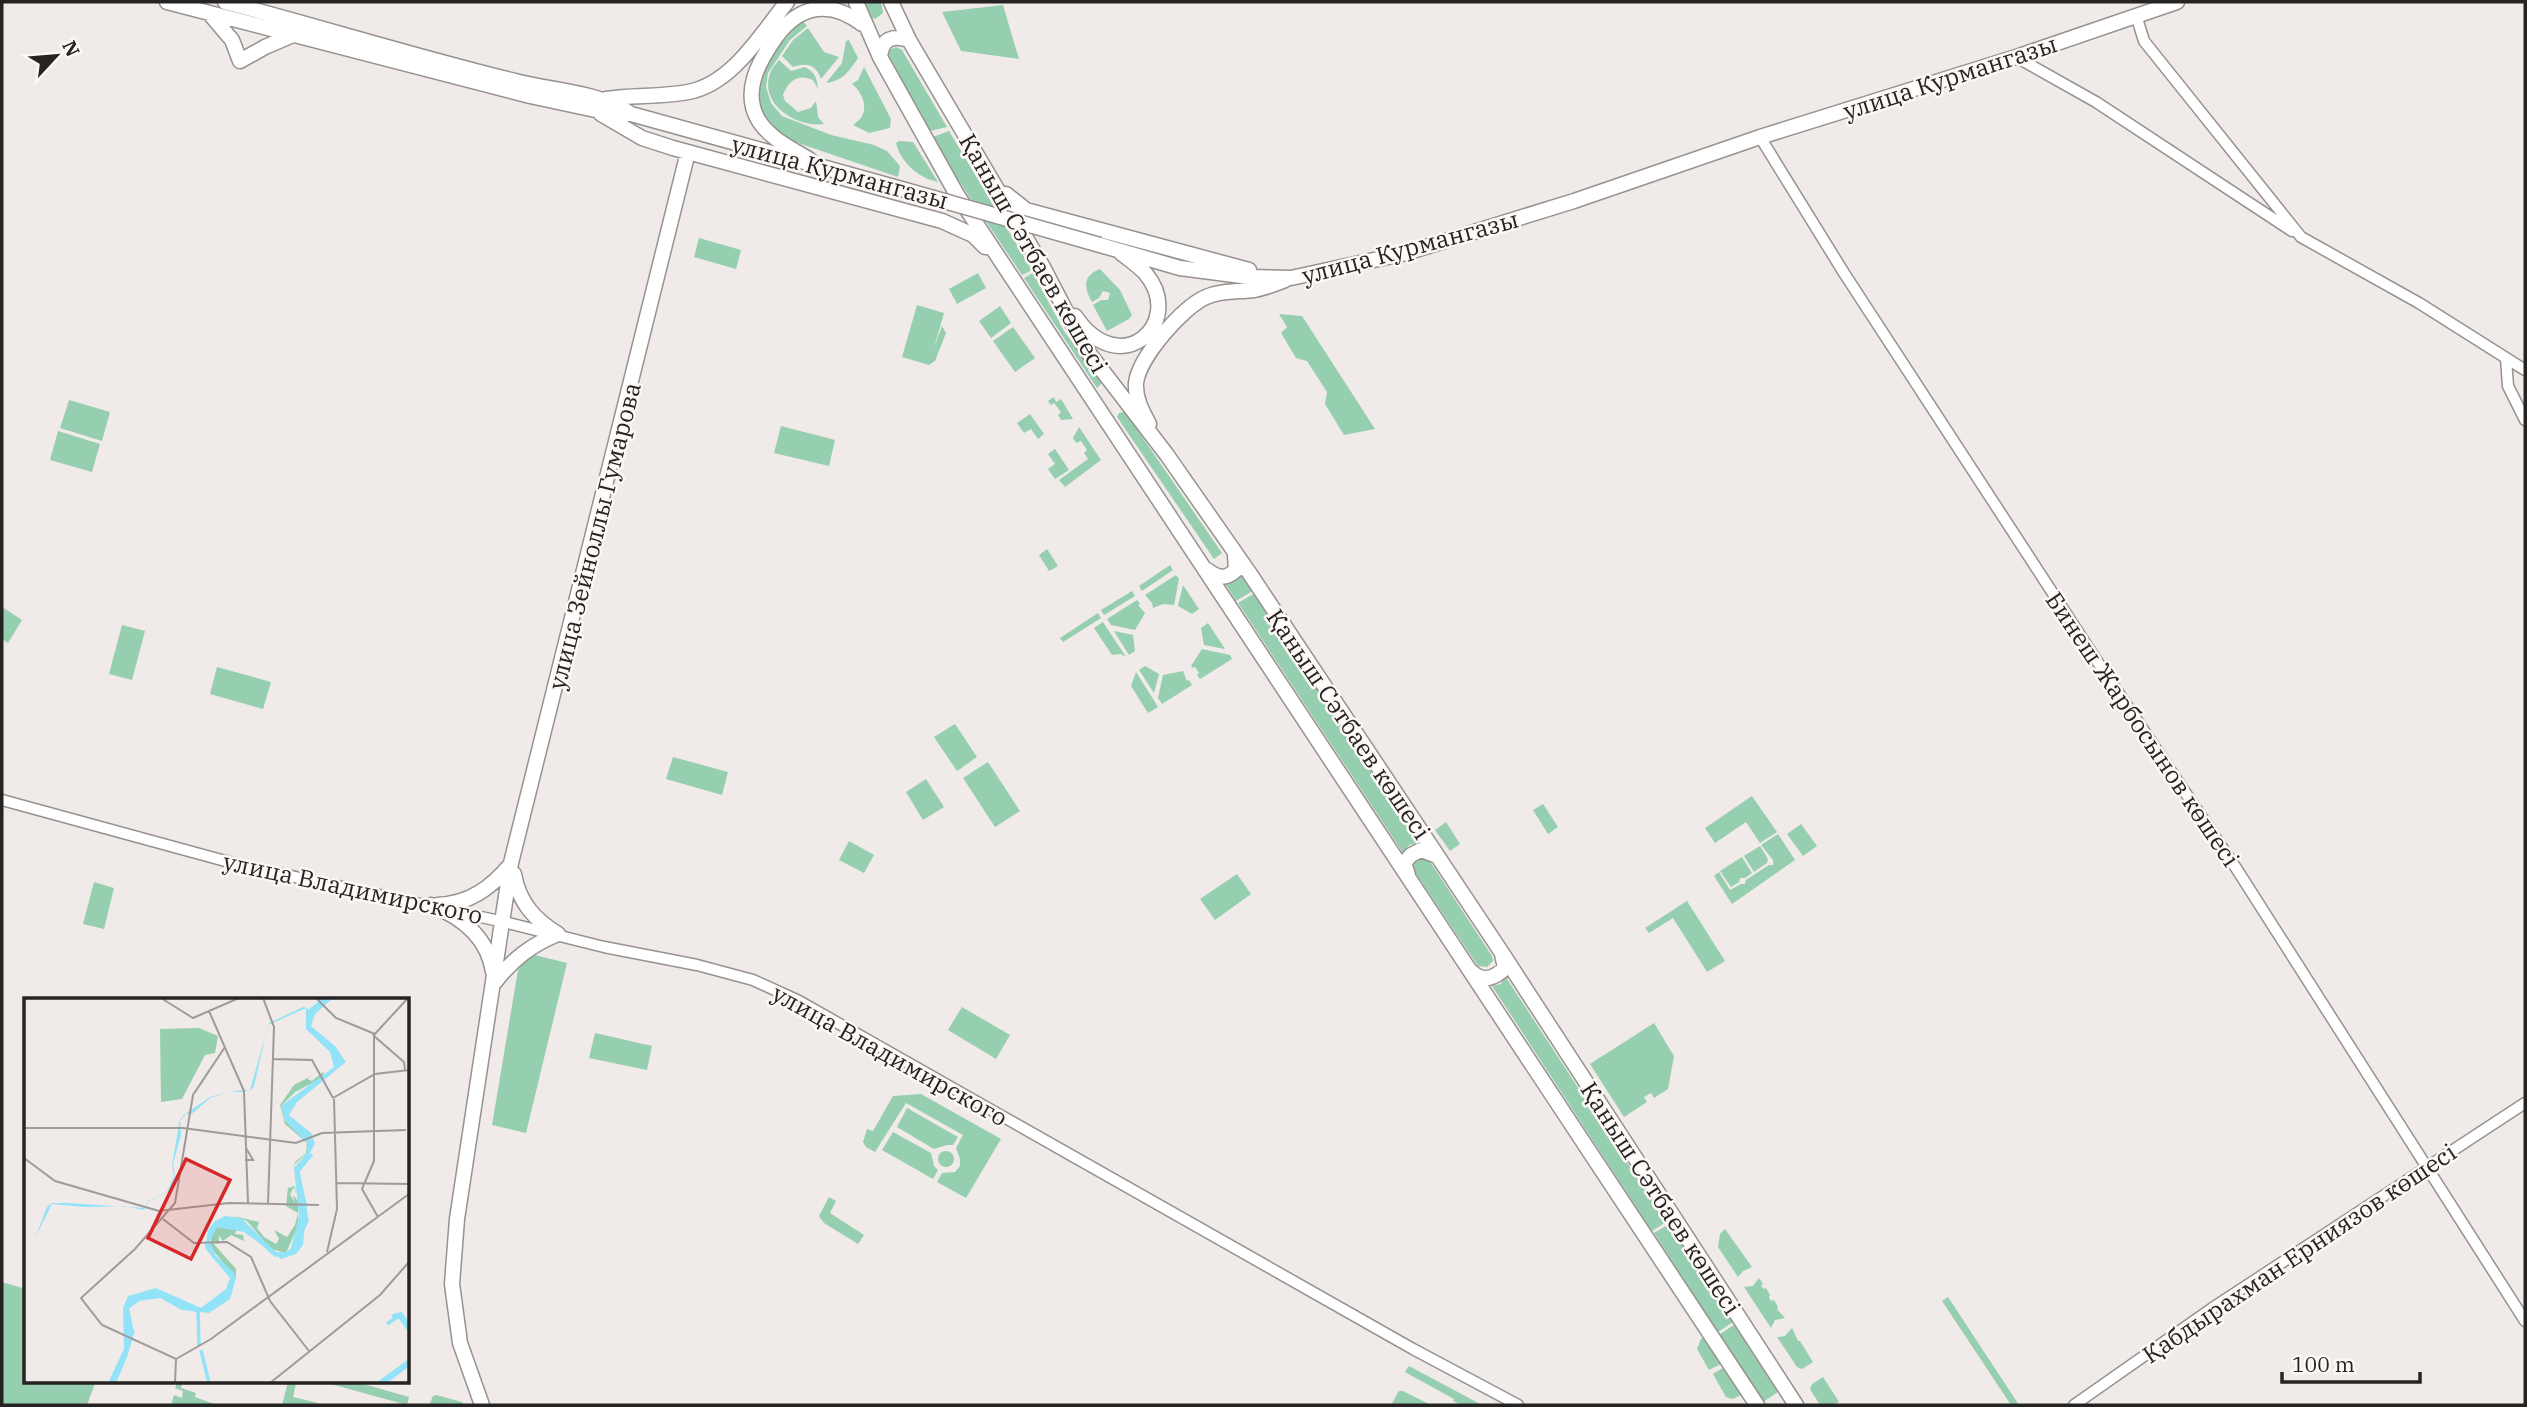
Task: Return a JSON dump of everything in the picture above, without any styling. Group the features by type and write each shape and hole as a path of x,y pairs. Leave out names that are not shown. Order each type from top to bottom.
{"main road":[{"name":"улица Курмангазы","path":"167,2 294,35 347,42"},
{"name":"улица Курмангазы","path":"225,2 347,42 512,86 597,105 617,105 631,114 1180,268 1249,277 1291,278 1419,249 1574,201 1760,137 2015,57 2177,2"},
{"path":"597,105 702,88 734,66 787,2"},
{"path":"823,168 773,137 759,121 752,102 754,74 761,58 789,19 810,6 824,2 838,5 856,17 868,31"},
{"name":"Қаныш Сәтбаев көшесі","path":"856,2 880,57 951,183 999,259 1756,1405"},
{"name":"Қаныш Сәтбаев көшесі","path":"891,2 909,40 1043,267 1085,348 1129,409 1167,455 1234,551 1502,953 1796,1405"},
{"path":"209,13 232,40 240,61 294,35"},
{"path":"880,57 881,46 886,40 899,37 909,40"},
{"path":"597,105 642,138 943,221 973,235 999,259"},
{"name":"улица Зейноллы Гумарова","path":"482,1405 460,1343 452,1284 457,1219 512,863 688,152"},
{"path":"994,183 1013,202 1026,210 1267,276"},
{"path":"1043,267 1089,335 1101,343 1130,345 1141,340 1150,331 1157,317 1159,303 1147,275 1107,247"},
{"path":"1167,455 1143,412 1136,386 1138,372 1155,347 1183,313 1206,297 1220,292 1265,288 1291,278"},
{"path":"1109,423 1111,414 1119,408 1129,409"},
{"path":"1206,569 1222,578 1230,576 1236,570 1234,551"},
{"path":"1409,878 1405,863 1411,855 1421,850 1437,856"},
{"path":"431,905 454,903 477,896 496,882 512,863"},
{"path":"512,863 516,886 526,907 540,923 558,934"},
{"path":"431,905 457,917 478,936 492,967 495,983"},
{"path":"495,983 520,954 538,942 558,934"},
{"path":"1466,966 1477,977 1488,979 1497,976 1505,968 1502,953"}],"street":[{"path":"2136,15 2144,41 2301,237"},
{"path":"2015,57 2096,103 2301,237 2419,303 2525,370"},
{"name":"Бинеш Жарбосынов көшесі","path":"1760,137 1844,273 2221,846 2525,1321"},
{"path":"2506,358 2508,386 2525,420"},
{"name":"улица Владимирского","path":"2,800 240,865 431,905 753,980 799,1001 1518,1405"},
{"name":"Қабдырахман Ерниязов көшесі","path":"2074,1405 2211,1309 2525,1103"}],"green space":[{"path":"861,2 881,2 883,13 875,19 866,16"},
{"path":"1003,5 1019,59 961,51 942,12"},
{"path":"802,20 807,26 790,40 768,73 766,87 771,103 782,116 831,135 874,145 887,151 900,166 898,177 780,135 761,115 755,93 763,64"},
{"path":"808,28 824,52 839,57 821,79 811,66 793,67 782,56 793,40"},
{"path":"849,40 858,58 841,78 826,83 842,63 846,41"},
{"path":"896,47 902,50 947,127 926,132 885,52"},
{"path":"779,60 791,71 805,67 813,73 818,89 813,80 803,77 791,82 783,95 785,101 798,112 811,108 816,101 818,117 824,124 793,118 775,104 768,85 771,72"},
{"path":"864,67 891,119 890,128 869,133 853,125 864,112 864,103 861,94 852,84 858,80"},
{"path":"949,131 1032,270 1022,275 930,138"},
{"path":"913,142 938,182 918,173 906,163 898,150 896,143"},
{"path":"699,238 741,250 736,269 694,257"},
{"path":"1100,269 1120,290 1132,315 1107,331 1093,305 1101,300 1108,300 1110,293 1103,291 1099,298 1092,302 1086,287 1090,275"},
{"path":"978,273 986,288 957,304 949,289"},
{"path":"1033,273 1064,331 1102,383 1097,388 1024,278"},
{"path":"917,305 944,313 934,348 942,326 946,333 935,361 929,365 902,357"},
{"path":"1000,306 1011,323 991,338 979,321"},
{"path":"1279,314 1302,316 1375,429 1344,435 1325,404 1327,392 1307,361 1296,358 1281,333 1287,327"},
{"path":"1013,327 1035,358 1015,372 993,341"},
{"path":"1054,397 1056,402 1061,399 1073,419 1061,420 1058,415 1061,412 1054,403 1051,405 1048,401"},
{"path":"69,400 110,412 102,441 60,428"},
{"path":"1125,412 1222,553 1214,559 1117,417 1119,413"},
{"path":"1030,414 1044,434 1038,439 1031,429 1024,433 1017,423"},
{"path":"781,426 835,440 829,466 774,453"},
{"path":"1079,427 1101,460 1065,487 1059,480 1088,459 1084,453 1087,450 1081,441 1076,443 1073,438"},
{"path":"58,431 100,444 92,472 50,460"},
{"path":"1055,449 1069,470 1055,479 1048,469 1055,464 1048,454"},
{"path":"1047,549 1058,566 1049,571 1039,555"},
{"path":"1170,565 1173,570 1142,591 1139,586"},
{"path":"1241,571 1254,590 1236,601 1225,583 1235,581"},
{"path":"1176,575 1179,579 1174,605 1163,604 1153,608 1145,595"},
{"path":"1183,585 1199,609 1192,614 1178,606"},
{"path":"1132,591 1135,596 1104,615 1101,610"},
{"path":"1255,593 1418,843 1409,845 1403,853 1238,603"},
{"path":"1137,600 1145,613 1135,630 1111,625 1107,619"},
{"path":"2,607 22,620 8,643 2,639"},
{"path":"1098,613 1101,618 1063,642 1060,638"},
{"path":"1103,622 1126,657 1121,654 1112,655 1094,628"},
{"path":"1208,623 1225,649 1204,645 1201,628"},
{"path":"122,625 145,631 132,680 109,674"},
{"path":"1114,631 1133,635 1135,651 1129,655"},
{"path":"1202,649 1230,655 1232,659 1200,679 1195,667 1191,666"},
{"path":"1145,666 1159,674 1154,693 1139,670"},
{"path":"217,667 271,682 263,709 210,694"},
{"path":"1183,671 1192,685 1162,704 1158,698 1163,675"},
{"path":"1136,672 1158,707 1148,713 1131,686"},
{"path":"955,724 977,757 957,771 934,737"},
{"path":"673,757 728,772 722,795 666,779"},
{"path":"988,762 1020,811 995,827 963,778"},
{"path":"926,779 944,807 923,820 906,792"},
{"path":"1752,796 1777,832 1760,843 1746,822 1715,843 1705,828"},
{"path":"1543,804 1558,827 1548,834 1533,810"},
{"path":"1446,822 1460,844 1450,851 1435,830"},
{"path":"1801,824 1817,846 1803,856 1787,834"},
{"path":"1778,834 1795,860 1732,904 1714,876 1719,872 1730,890 1745,884 1746,880 1773,865 1773,860 1761,845"},
{"path":"849,841 874,855 864,873 839,860"},
{"path":"1760,846 1768,859 1767,863 1754,872 1744,856"},
{"path":"1424,857 1429,860 1492,956 1493,961 1487,967 1478,966 1413,869 1415,861"},
{"path":"1742,857 1752,873 1740,878 1739,882 1731,887 1720,871"},
{"path":"1237,874 1251,894 1215,920 1200,899"},
{"path":"94,882 114,888 104,929 83,924"},
{"path":"1687,901 1725,961 1707,972 1673,918 1649,933 1645,928"},
{"path":"531,954 567,963 526,1133 492,1125 518,970"},
{"path":"1505,976 1666,1222 1652,1231 1492,986 1501,984"},
{"path":"962,1007 1010,1035 996,1059 948,1030"},
{"path":"1654,1023 1674,1056 1668,1089 1654,1098 1651,1093 1644,1097 1647,1102 1624,1117 1590,1064"},
{"path":"595,1033 652,1046 647,1070 589,1058"},
{"path":"921,1094 1001,1139 966,1198 937,1182 942,1173 955,1172 960,1166 956,1148 963,1135 906,1103 875,1152 863,1142 867,1129 873,1131 893,1096"},
{"path":"907,1108 958,1137 953,1145 934,1149 897,1127"},
{"path":"893,1132 931,1153 934,1166 938,1170 933,1179 882,1150"},
{"path":"943,1151 949,1151 954,1159 952,1165 943,1167 938,1162 938,1156"},
{"path":"829,1197 836,1201 830,1213 864,1235 858,1244 824,1223 819,1216"},
{"path":"1669,1224 1733,1322 1718,1332 1654,1233"},
{"path":"1725,1229 1752,1267 1738,1277 1718,1247 1720,1234"},
{"path":"1759,1278 1763,1284 1761,1286 1766,1288 1771,1301 1774,1300 1777,1309 1785,1318 1775,1320 1771,1328 1744,1287 1753,1286"},
{"path":"2,1282 24,1288 24,1382 96,1382 87,1405 2,1405"},
{"path":"1948,1297 2019,1405 2011,1405 1942,1301"},
{"path":"1734,1325 1778,1392 1763,1402 1720,1334"},
{"path":"1792,1328 1813,1362 1802,1369 1797,1367 1777,1337 1785,1336"},
{"path":"1706,1336 1723,1363 1709,1370 1697,1349 1701,1339"},
{"path":"1409,1366 1482,1405 1462,1405 1453,1401 1454,1399 1405,1372"},
{"path":"1726,1366 1743,1394 1733,1399 1726,1397 1713,1374"},
{"path":"1823,1377 1839,1402 1833,1405 1820,1405 1810,1389 1812,1384"},
{"path":"180,1382 181,1388 196,1393 195,1397 217,1405 171,1405 174,1395 182,1398 183,1391 175,1388"},
{"path":"288,1382 296,1383 293,1397 318,1403 317,1405 282,1405"},
{"path":"324,1382 356,1382 409,1397 407,1405"},
{"path":"1399,1391 1403,1391 1431,1405 1391,1405"},
{"path":"436,1395 462,1402 463,1405 429,1405"}]}
